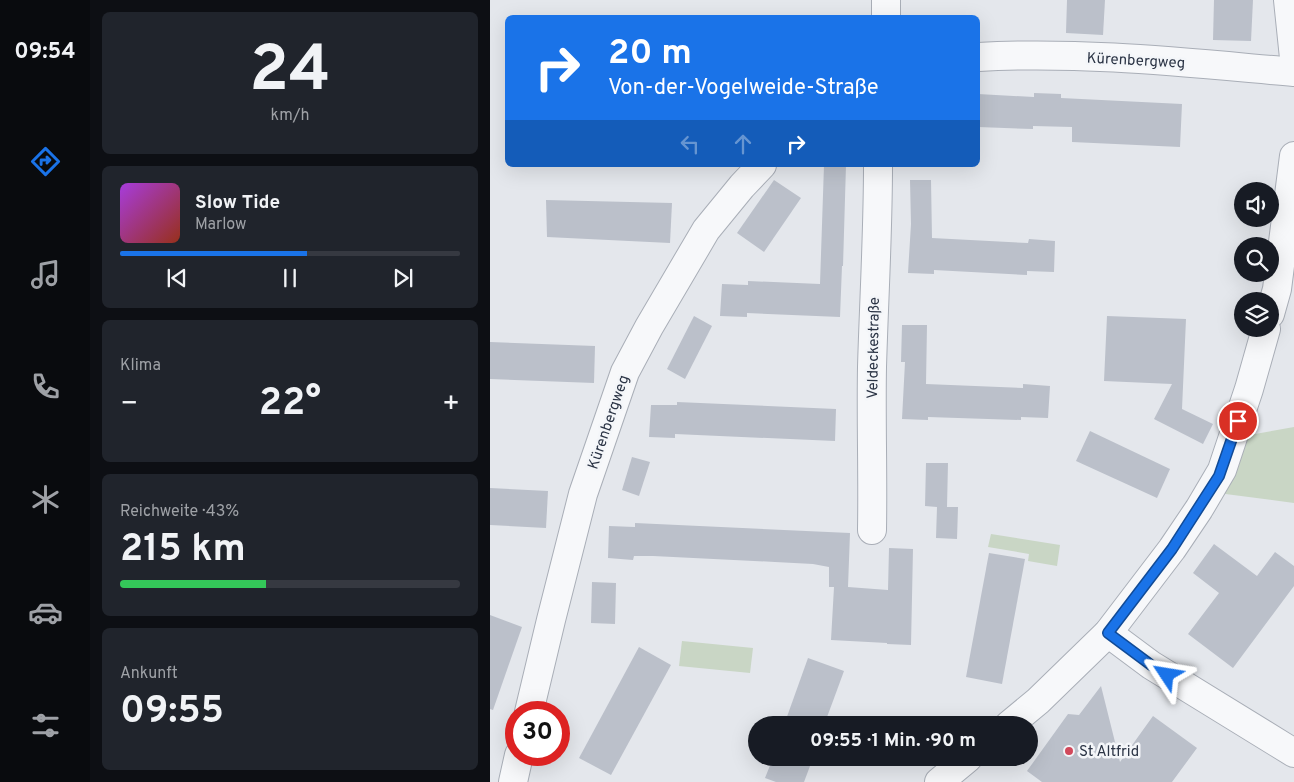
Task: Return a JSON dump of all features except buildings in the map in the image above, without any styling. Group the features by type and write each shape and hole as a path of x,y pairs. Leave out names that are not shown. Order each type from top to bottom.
{"street":[{"path":"886,0 886,15"},
{"path":"1288,0 1294,58"},
{"name":"Kürenbergweg","path":"980,57 1081,56 1294,72"},
{"path":"1280,297 1294,156"},
{"name":"Kürenbergweg","path":"532,701 550,620 583,494 625,372 706,230 760,167"},
{"name":"Veldeckestraße","path":"872,530 872,395 878,225 878,167"},
{"path":"1020,716 1038,701 1108,633 1172,549 1219,476 1249,389 1264,337"},
{"path":"1108,633 1151,665 1294,753"},
{"path":"513,782 517,766"},
{"path":"939,782 958,766"}],"green space":[{"path":"1294,427 1294,503 1210,492 1233,438"},
{"path":"991,534 1060,545 1057,566 1028,561 1029,554 988,547"},
{"path":"682,641 753,648 750,673 679,666"}],"place":[{"name":"St Altfrid","path":"1069,751"}],"route":[{"path":"1167,675 1108,633 1172,549 1199,509 1222,470 1238,421"}]}
